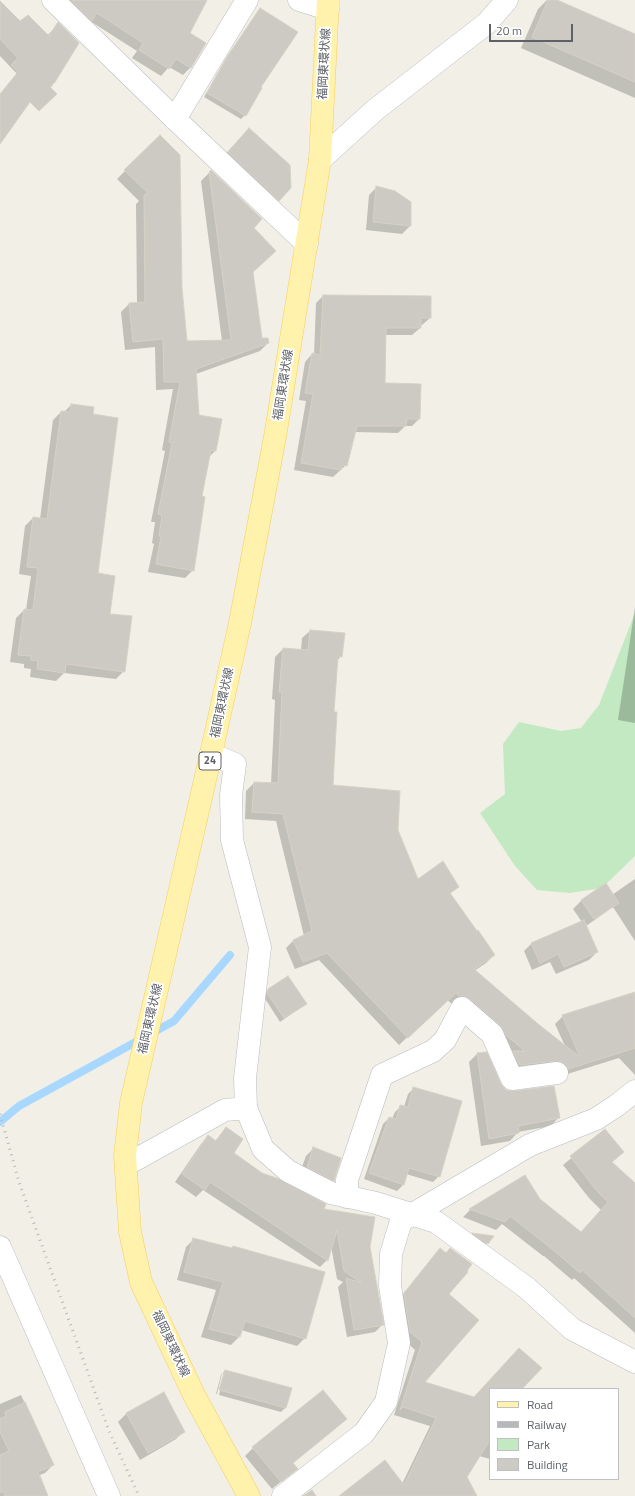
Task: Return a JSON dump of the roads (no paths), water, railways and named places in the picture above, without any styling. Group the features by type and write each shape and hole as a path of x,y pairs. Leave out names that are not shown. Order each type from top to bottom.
{"main road":[{"name":"福岡東環状線","path":"250,1496 194,1395 141,1282 130,1232 125,1156 131,1103 240,623 261,510 320,160 328,5"}],"street":[{"path":"53,0 175,119 307,244"},
{"path":"175,119 247,0"},
{"path":"299,0 328,5"},
{"path":"320,160 375,110 487,23 507,0"},
{"path":"211,754 235,764 231,795 232,840 260,947 245,1078 246,1108 263,1148 288,1170 331,1194 376,1203 436,1222 527,1288 572,1329 635,1362"},
{"path":"347,1197 347,1180 382,1075 433,1051 445,1040 462,1008 492,1034 512,1079 557,1073"},
{"path":"283,1496 364,1433 386,1402 399,1343 390,1286 391,1254 401,1221 530,1145 596,1119 635,1091"},
{"path":"126,1165 225,1110 246,1108"},
{"path":"0,1247 109,1496"}],"waterway":[{"path":"0,1122 19,1106 174,1021 230,955"}],"railway":[{"path":"0,1114 19,1182 109,1431 139,1496"}]}
